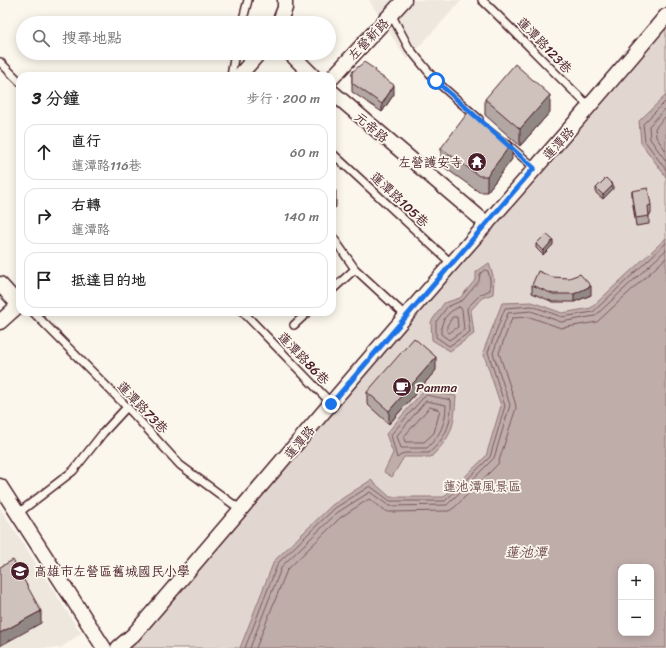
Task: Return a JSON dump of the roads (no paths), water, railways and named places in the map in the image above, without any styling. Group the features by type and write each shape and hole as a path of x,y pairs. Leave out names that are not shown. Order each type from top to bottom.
{"street":[{"path":"282,16 285,8 285,0"},
{"name":"左營新路","path":"336,74 404,0"},
{"name":"蓮潭路","path":"118,648 133,634 242,510 406,316 534,168 590,107 666,16"},
{"path":"242,72 253,60"},
{"path":"297,60 309,72"},
{"name":"元帝路","path":"336,95 487,224"},
{"path":"0,284 16,302"},
{"path":"0,322 16,308"},
{"path":"0,486 104,648"}],"lane":[{"path":"244,16 248,0"},
{"name":"蓮潭路123巷","path":"482,0 516,31 544,62 590,107"},
{"path":"391,14 410,48 436,81 487,126"},
{"path":"232,72 234,60"},
{"path":"0,62 16,78"},
{"path":"499,137 534,168"},
{"name":"蓮潭路105巷","path":"336,157 452,264"},
{"path":"336,242 355,269 406,316"},
{"path":"336,286 355,269"},
{"name":"蓮潭路73巷","path":"37,316 127,407 180,465 242,510"},
{"name":"蓮潭路86巷","path":"247,316 331,404"},
{"path":"294,325 304,316"},
{"path":"17,514 73,471 102,433 127,407"}],"water":[{"path":"666,95 666,177 641,143 639,121"},
{"name":"蓮池潭","path":"666,238 666,648 240,648 274,561 332,505 371,480 390,497 444,497 486,456 501,406 483,352 502,303 532,302 562,313 591,308"},
{"path":"489,263 494,279 493,294 482,298 471,310 474,334 450,351 432,340 431,322 444,303 460,298 476,279 476,272"},
{"path":"423,391 456,396 451,430 444,443 431,457 404,457 392,477 384,472 393,453 386,434"}],"place":[{"name":"左營護安寺","path":"477,162"},
{"name":"Pamma","path":"402,387"},
{"name":"高雄市左營區舊城國民小學","path":"20,571"}],"park label":[{"name":"蓮池潭風景區","path":"482,486"}]}
